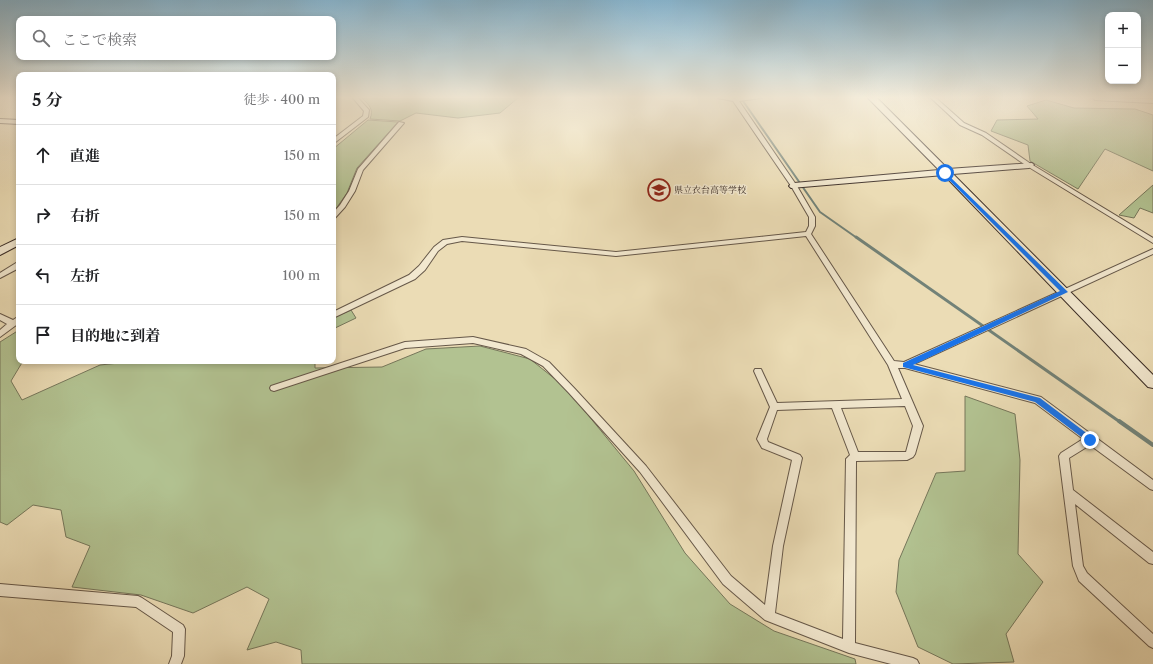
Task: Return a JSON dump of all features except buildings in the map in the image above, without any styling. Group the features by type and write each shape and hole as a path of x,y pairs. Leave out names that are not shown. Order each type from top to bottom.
{"street":[{"path":"336,140 350,129"},
{"path":"336,214 343,206 352,191 360,170 396,129"},
{"path":"756,129 794,186 812,217 812,226 808,234"},
{"path":"902,129 1153,383"},
{"path":"973,129 984,134 1029,165 1153,240"},
{"path":"794,186 1029,165"},
{"path":"336,313 412,277 422,268 436,249 445,242 462,239 616,254 808,234"},
{"path":"808,234 892,364 918,426 910,454 907,456 854,456"},
{"path":"0,252 16,243"},
{"path":"905,365 1153,251"},
{"path":"0,276 16,269"},
{"path":"0,317 16,321"},
{"path":"0,334 16,321"},
{"path":"274,388 405,345 473,340 523,351 546,364 572,390 643,469 727,580 769,616 849,647 913,664"},
{"path":"892,364 905,365 1038,400 1153,486"},
{"path":"758,371 774,407 762,439 765,445 797,458 778,546 769,616"},
{"path":"774,407 908,402"},
{"path":"835,405 854,456"},
{"path":"1090,440 1064,456 1078,566 1083,577 1153,642"},
{"path":"849,647 851,459 854,456"},
{"path":"1069,493 1153,559"},
{"path":"0,590 138,602 179,629 178,656 175,664"}],"green space":[{"path":"357,129 392,129 357,168 347,193 336,209 336,147"},
{"path":"992,129 1153,129 1153,171 1105,149 1078,189 1030,161 1028,145 991,131"},
{"path":"1153,185 1153,213 1140,208 1134,218 1119,215"},
{"path":"351,310 356,318 336,328 336,317"},
{"path":"16,332 16,364 21,364 11,381 22,400 100,365 110,364 315,364 315,368 382,367 426,349 480,346 530,359 565,387 634,471 685,553 730,604 774,631 855,659 856,664 302,664 301,650 276,642 247,650 269,599 247,587 193,613 141,595 72,587 90,546 66,537 61,510 33,505 7,525 0,522 0,342"},
{"path":"965,396 1015,414 1020,460 1018,554 1043,582 1006,634 1014,662 953,664 918,647 896,592 899,560 936,473 965,471"}],"waterway":[{"path":"762,129 820,212 857,238"},
{"path":"856,237 1120,422"},
{"path":"1119,421 1153,445"}],"place":[{"name":"県立衣台高等学校","path":"659,190"}],"route":[{"path":"945,173 1064,292 905,365 1038,400 1090,440"}]}
